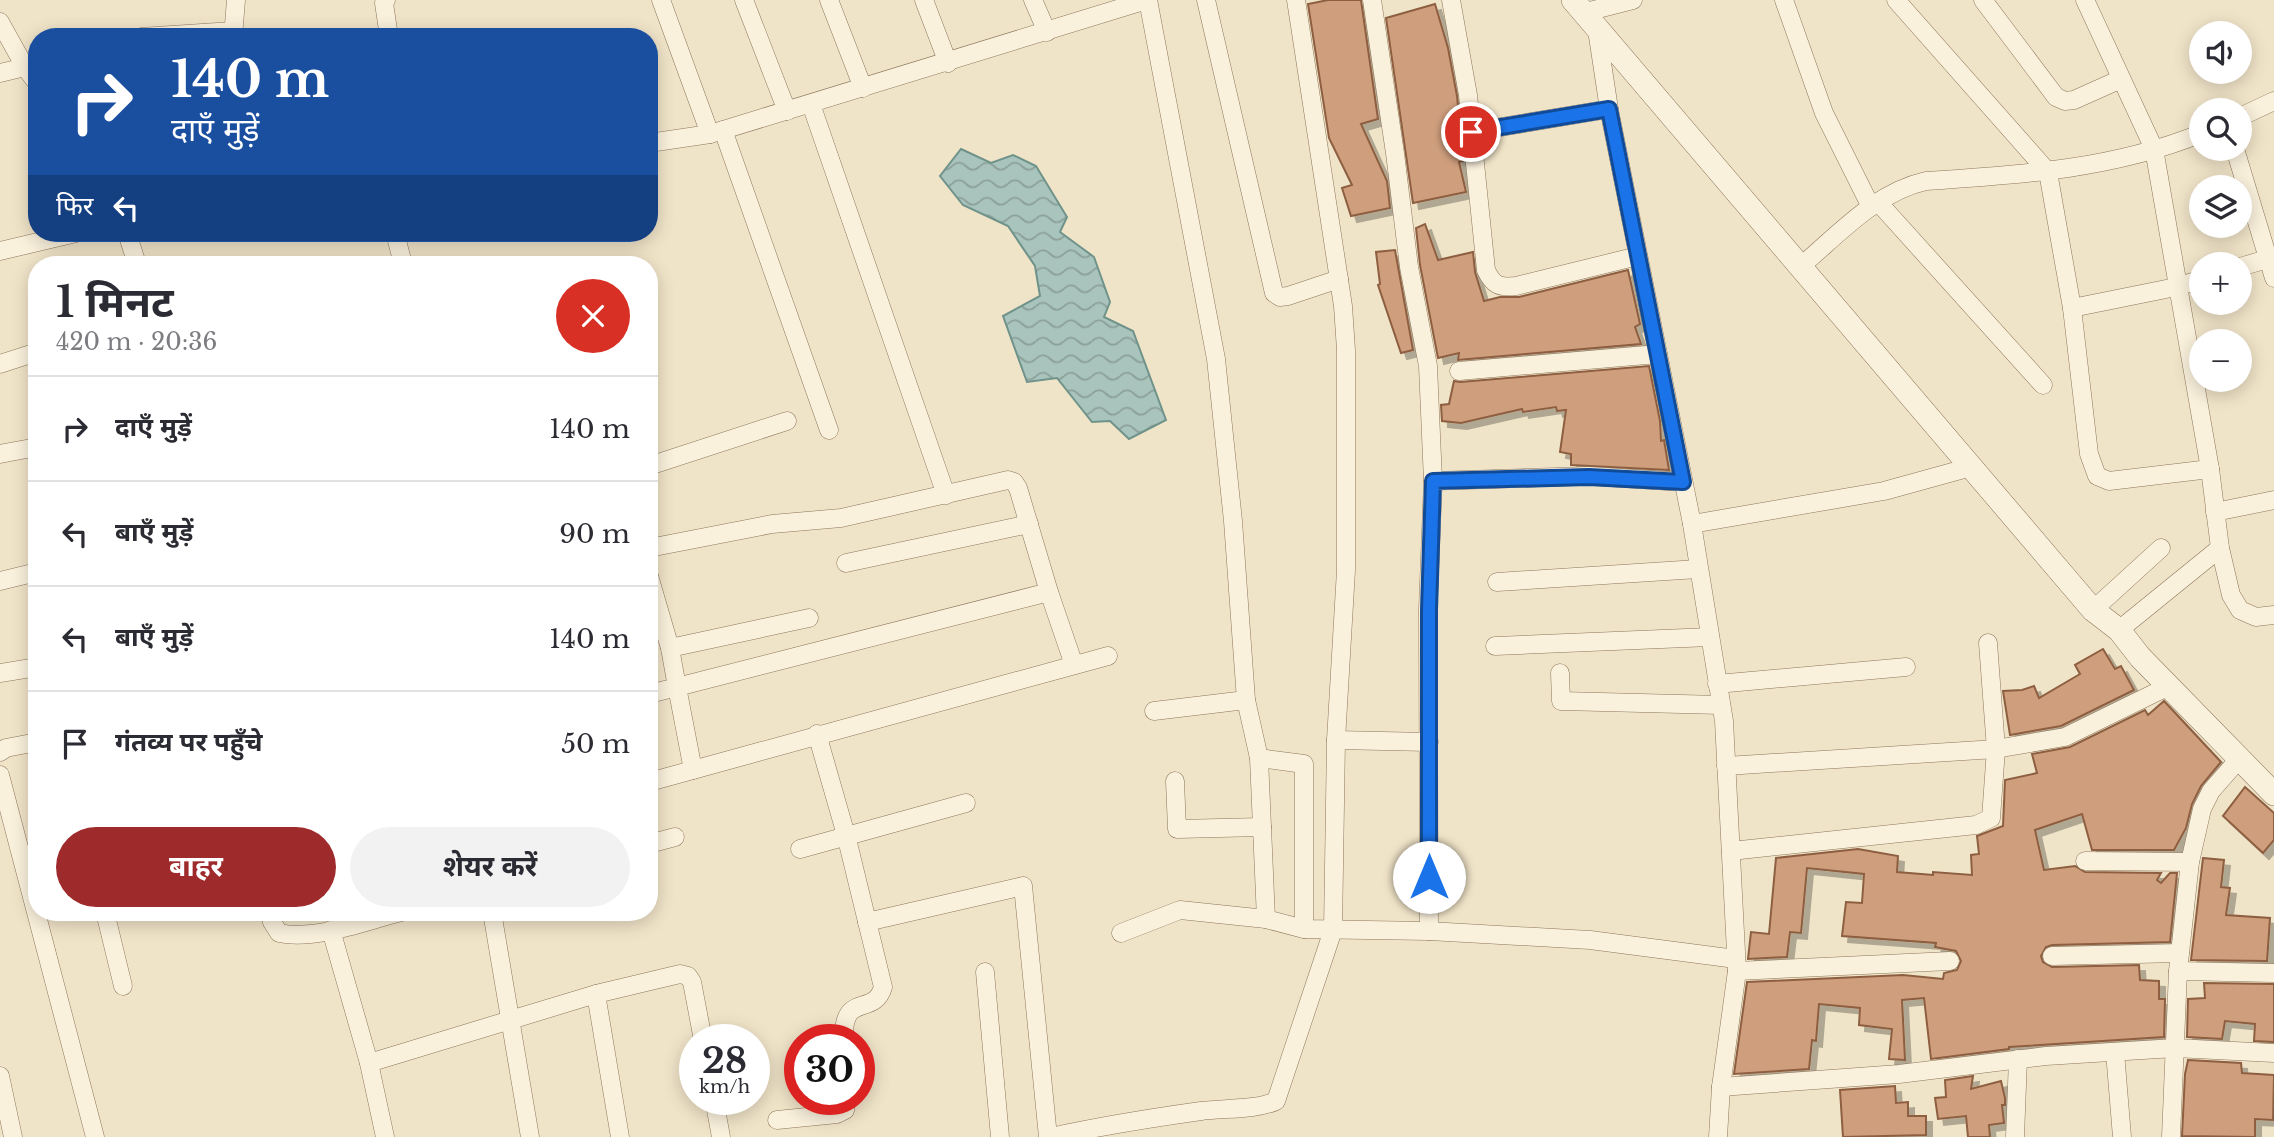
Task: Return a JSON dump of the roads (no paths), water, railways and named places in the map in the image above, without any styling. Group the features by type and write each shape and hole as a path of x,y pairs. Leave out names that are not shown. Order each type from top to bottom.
{"street":[{"path":"234,28 236,0"},
{"path":"386,0 384,3 388,28"},
{"path":"661,0 716,132 830,430"},
{"path":"744,0 787,111"},
{"path":"828,0 863,88"},
{"path":"923,0 948,63"},
{"path":"1034,0 1047,32"},
{"path":"658,142 716,132 1148,0 1216,359 1233,522 1246,700 1259,758 1266,919"},
{"path":"1206,0 1274,293 1280,297 1287,296 1339,279"},
{"path":"866,922 1024,886 1050,1137 1123,1129 1237,1107 1264,1106 1276,1101 1333,930 1336,740 1346,570 1346,350 1339,279 1296,0"},
{"path":"1372,0 1409,267 1428,366 1433,481 1429,610 1429,931"},
{"path":"1451,0 1468,95 1486,270 1491,281 1501,288 1516,286 1639,256"},
{"path":"1584,14 1633,0"},
{"path":"1784,0 1824,113 1874,205 2043,385"},
{"path":"1896,0 2048,172 2072,308 2089,454 2097,476 2109,481 2210,469"},
{"path":"1983,0 2056,97 2065,101 2074,100 2121,79"},
{"path":"2085,0 2154,149 2176,287 2210,469 2220,548 2231,595 2240,610 2256,617 2274,615"},
{"path":"1584,14 1609,109 1639,256 1692,524 1721,705 1737,965 1721,1087 1718,1137"},
{"path":"1584,14 2094,610 2119,630 2140,657 2274,794"},
{"path":"0,22 28,60"},
{"path":"0,73 28,65"},
{"path":"2252,111 2274,101"},
{"path":"811,104 946,495"},
{"path":"1471,132 1609,109"},
{"path":"1801,266 1874,205 1907,186 1926,181 2048,172 2103,162 2189,137"},
{"path":"2239,161 2272,258 2274,278"},
{"path":"0,251 38,242"},
{"path":"2252,264 2272,258"},
{"path":"2072,308 2189,283"},
{"path":"1459,370 1658,354"},
{"path":"0,364 28,355"},
{"path":"658,463 787,421"},
{"path":"0,454 28,449"},
{"path":"1692,524 1884,491 1970,467"},
{"path":"1433,481 1589,477 1683,482"},
{"path":"658,546 772,524 841,518 1001,481 1014,482 1074,665"},
{"path":"2215,512 2274,500"},
{"path":"846,563 1029,524"},
{"path":"2094,610 2161,548"},
{"path":"2119,630 2220,548"},
{"path":"1497,582 1698,569"},
{"path":"0,581 28,574"},
{"path":"658,692 1049,592"},
{"path":"658,607 670,648 693,770"},
{"path":"670,648 809,618"},
{"path":"1495,646 1710,638"},
{"path":"1731,851 1976,824 1991,818 1996,749 1988,643"},
{"path":"658,780 1108,656"},
{"path":"1717,684 1906,667"},
{"path":"0,673 28,668"},
{"path":"1560,673 1561,701 1721,705"},
{"path":"1726,766 1996,749 2065,737 2169,686"},
{"path":"1154,710 1246,700"},
{"path":"817,734 846,835 883,987 880,996 875,1000 856,1007 847,1014 844,1024"},
{"path":"1336,740 1429,742"},
{"path":"0,752 6,748 28,744"},
{"path":"1259,758 1304,764 1304,929"},
{"path":"2171,1137 2179,962 2190,862 2203,809 2211,791 2239,759"},
{"path":"0,775 28,882"},
{"path":"1175,781 1177,829 1262,827"},
{"path":"800,849 966,803"},
{"path":"658,842 675,837"},
{"path":"2085,861 2190,862"},
{"path":"1121,933 1180,909 1266,919 1304,929 1429,931 1590,940 1737,965 1950,961"},
{"path":"38,921 95,1137"},
{"path":"107,921 123,986"},
{"path":"272,921 279,933 291,936 366,921"},
{"path":"493,921 530,1137"},
{"path":"331,930 369,1063 384,1137"},
{"path":"2052,956 2179,962 2274,973"},
{"path":"985,972 1000,1137"},
{"path":"369,1063 596,994 680,974 688,976 692,982 700,1024"},
{"path":"596,994 620,1137"},
{"path":"1721,1087 1899,1074 2018,1059 2175,1048 2274,1053"},
{"path":"2115,1052 2122,1137"},
{"path":"2015,1137 2018,1059"},
{"path":"0,1076 13,1137"},
{"path":"717,1115 721,1137"},
{"path":"776,1120 827,1115"}],"water":[{"path":"961,149 991,163 1013,155 1036,166 1067,217 1060,232 1094,257 1110,302 1104,317 1133,331 1166,420 1129,439 1110,421 1092,422 1057,378 1027,382 1003,316 1040,296 1035,266 1008,226 963,205 940,176"}]}
